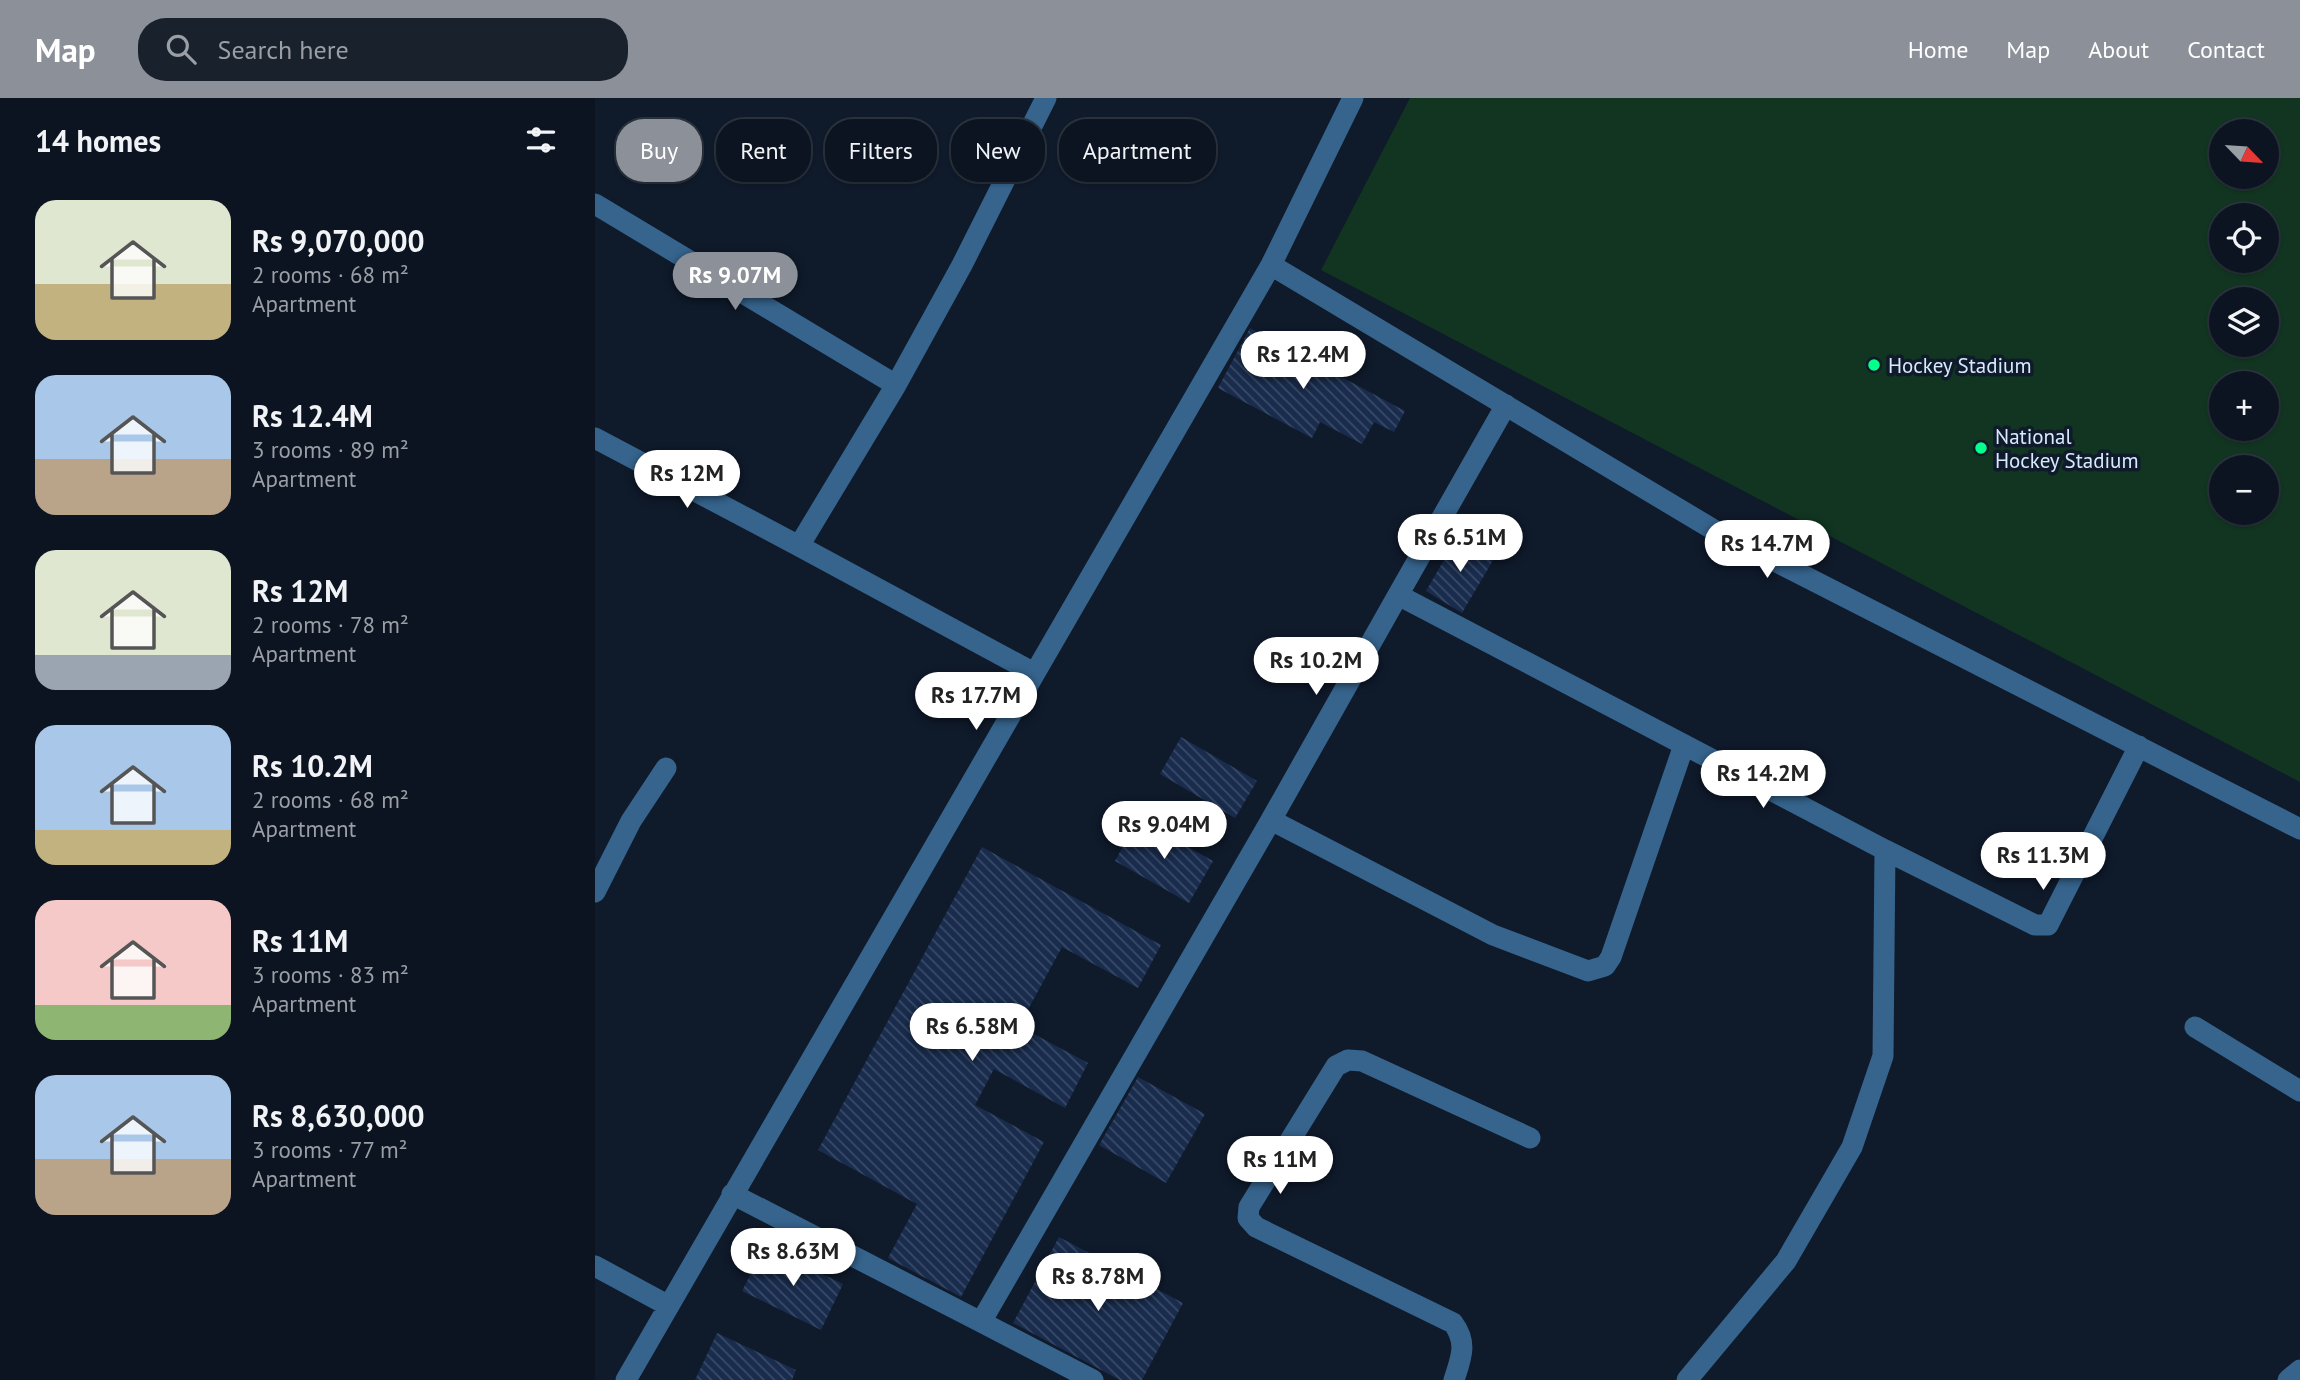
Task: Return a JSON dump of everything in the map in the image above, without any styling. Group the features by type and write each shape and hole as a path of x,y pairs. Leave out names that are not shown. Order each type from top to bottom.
{"street":[{"path":"799,546 896,384 962,265 1046,98"},
{"path":"627,1380 732,1194 1271,265 1353,98"},
{"path":"595,204 896,384"},
{"path":"1271,265 1714,530 2300,828"},
{"path":"981,1322 1271,820 1506,405"},
{"path":"595,438 1034,673"},
{"path":"1398,595 1684,746 2035,925 2047,925 2139,746"},
{"path":"1271,820 1493,935 1588,971 1605,966 1611,957 1684,746"},
{"path":"595,892 631,821 666,768"},
{"path":"1687,1380 1786,1261 1852,1147 1883,1056 1885,850"},
{"path":"2195,1027 2300,1090"},
{"path":"1454,1380 1464,1347 1463,1335 1453,1323 1256,1227 1248,1218 1249,1207 1336,1066 1348,1060 1362,1061 1530,1138"},
{"path":"732,1194 1093,1380"},
{"path":"595,1266 669,1306"},
{"path":"2288,1380 2300,1370"}],"green space":[{"name":"National Hockey Stadium","path":"1410,98 2300,98 2300,782 1321,270"}],"building":[{"path":"1250,328 1405,411 1394,432 1374,422 1362,444 1320,422 1312,438 1218,388"},
{"path":"1458,536 1495,557 1462,613 1426,591"},
{"path":"1181,737 1257,781 1235,818 1160,774"},
{"path":"1138,819 1213,861 1189,903 1115,861"},
{"path":"982,847 1161,945 1138,988 1062,947 1019,1026 1088,1063 1065,1108 994,1069 975,1105 1044,1142 961,1297 888,1258 917,1204 818,1150"},
{"path":"1138,1077 1205,1114 1166,1183 1099,1145"},
{"path":"1059,1237 1183,1303 1142,1380 1120,1380 1013,1323"},
{"path":"765,1246 843,1284 821,1330 742,1291"},
{"path":"717,1333 796,1370 792,1380 695,1380"}],"place":[{"name":"Hockey Stadium","path":"1874,365"},
{"name":"National Hockey Stadium","path":"1981,448"}]}
